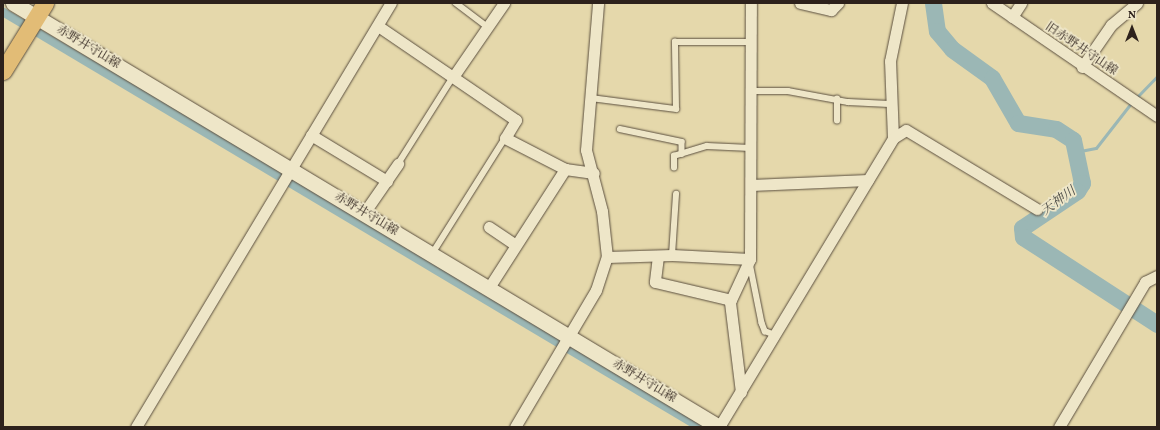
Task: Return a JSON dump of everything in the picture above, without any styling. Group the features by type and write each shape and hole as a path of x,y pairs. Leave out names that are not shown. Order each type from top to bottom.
{"main road":[{"name":"赤野井守山線","path":"13,3 41,10 291,169 713,426"},
{"path":"3,71 41,10"}],"street":[{"path":"136,427 391,3"},
{"path":"453,77 504,3"},
{"path":"515,427 596,290 607,257 594,173 586,150 598,3"},
{"path":"741,392 731,300 750,259 751,3"},
{"path":"800,3 831,10 838,3"},
{"path":"893,138 889,104 890,62 902,3"},
{"name":"旧赤野井守山線","path":"992,3 1157,116"},
{"path":"1012,17 1021,3"},
{"path":"1082,66 1111,25 1137,3"},
{"path":"378,26 516,120 505,138 565,169 594,173"},
{"path":"713,426 741,392 893,138 906,130 1037,209"},
{"path":"312,135 387,181"},
{"path":"364,214 398,164"},
{"path":"488,289 565,169"},
{"path":"750,185 868,180"},
{"path":"489,227 516,245"},
{"path":"607,257 672,255 750,259"},
{"path":"658,256 655,282 731,300"},
{"path":"1059,427 1145,282 1157,276"}],"lane":[{"path":"456,3 488,27"},
{"path":"591,98 676,109 675,42 750,42"},
{"path":"398,164 453,77"},
{"path":"751,91 788,91 837,100 889,104"},
{"path":"837,100 837,121"},
{"path":"620,129 682,142 682,154"},
{"path":"432,254 505,138"},
{"path":"674,168 674,156 707,146 750,148"},
{"path":"672,255 676,194"},
{"path":"750,259 762,323 765,331 775,335"}],"water":[{"path":"3,7 191,118 705,427 691,427 3,17"}],"waterway":[{"name":"天神川","path":"933,3 937,31 952,49 992,78 1018,123 1056,129 1073,140 1082,183 1077,191 1022,228 1023,237 1157,324"},
{"path":"1136,98 1157,76"},
{"path":"1075,152 1096,148 1132,102"}]}
